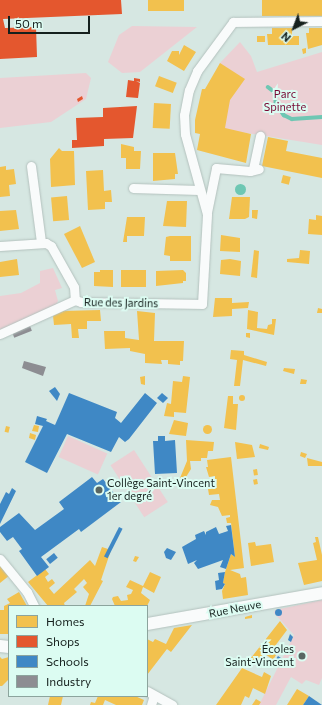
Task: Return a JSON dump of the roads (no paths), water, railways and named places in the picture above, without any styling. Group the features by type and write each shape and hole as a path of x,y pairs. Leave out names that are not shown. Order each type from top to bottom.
{"street":[{"path":"207,214 199,190 185,134 185,108 198,71 220,38 233,22 322,21"},
{"path":"207,214 216,168 250,172 256,169 260,136"},
{"path":"31,166 40,242"},
{"path":"134,188 199,190"},
{"name":"Rue des Jardins","path":"0,334 75,300 81,302 202,304 207,214"},
{"path":"0,246 40,242 51,246 74,287 75,300"},
{"path":"0,559 27,592 34,605"},
{"name":"Rue Neuve","path":"148,624 322,593"},
{"path":"151,705 151,693 172,705"}],"waterway":[{"path":"268,87 276,93 276,104 284,115 292,119 322,117"}],"place":[{"name":"Collège Saint-Vincent 1er degré","path":"99,490"},
{"name":"Écoles Saint-Vincent","path":"302,656"}],"park label":[{"name":"Parc Spinette","path":"285,101"}]}
